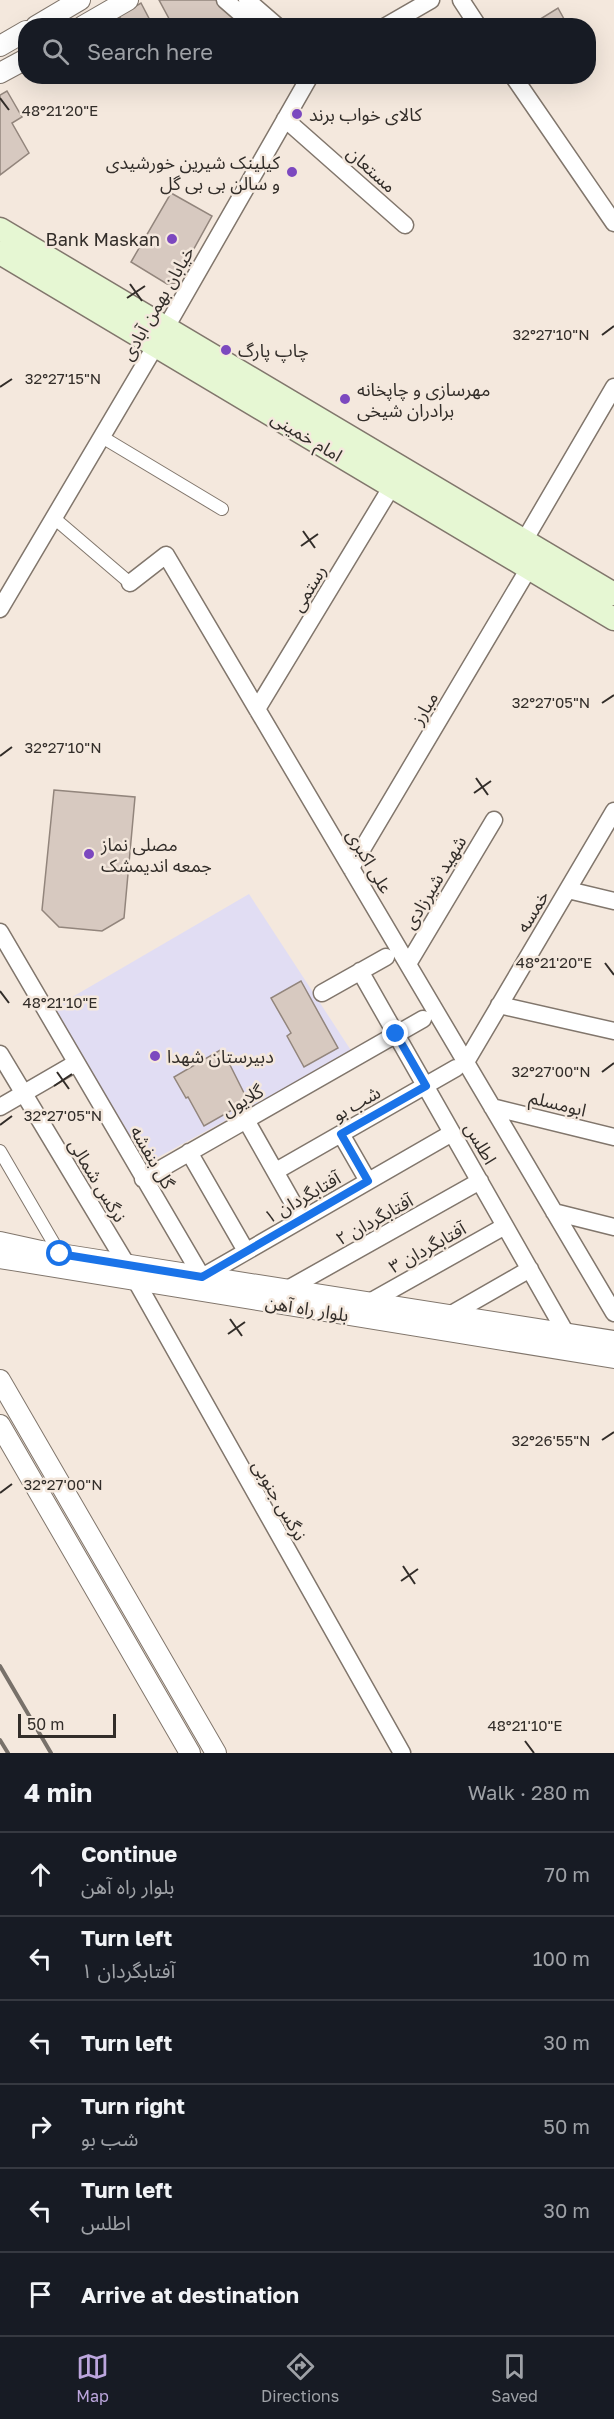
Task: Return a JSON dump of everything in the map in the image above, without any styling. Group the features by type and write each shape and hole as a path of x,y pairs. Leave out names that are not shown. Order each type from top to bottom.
{"main road":[{"name":"امام خمینی","path":"0,229 392,486 614,619"},
{"name":"امام خمینی","path":"0,253 161,336 614,594"}],"street":[{"path":"50,18 80,0"},
{"path":"98,18 128,0"},
{"path":"225,0 246,18"},
{"path":"246,0 267,18"},
{"path":"400,18 431,0"},
{"path":"461,0 473,18"},
{"path":"0,46 18,36"},
{"path":"0,73 18,63"},
{"name":"خیابان بهمن آبادی","path":"0,609 161,336 305,84"},
{"path":"518,84 614,223"},
{"name":"مستعان","path":"285,119 405,225"},
{"path":"524,541 614,387"},
{"path":"102,437 222,509"},
{"name":"رستمی","path":"257,709 392,486"},
{"name":"علی اکبری","path":"54,518 130,583 166,555 408,964 461,1065 492,1107 614,1313"},
{"name":"مبارز","path":"351,868 529,568"},
{"name":"خمسه","path":"461,1065 614,811"},
{"name":"شهید شیرزادی","path":"408,964 494,820"},
{"path":"568,890 614,901"},
{"name":"گل بنفشه","path":"0,932 6,955 76,1063 202,1277"},
{"path":"322,993 386,957"},
{"name":"اطلس","path":"360,971 567,1335"},
{"path":"498,1005 614,1031"},
{"name":"گلایول","path":"143,1179 423,1019"},
{"name":"نرگس شمالی","path":"0,1054 130,1272"},
{"path":"0,1107 76,1063"},
{"name":"شب بو","path":"276,1171 461,1065"},
{"name":"ابومسلم","path":"492,1107 614,1137"},
{"path":"246,1120 302,1219"},
{"name":"آفتابگردان ۱","path":"202,1277 453,1133"},
{"path":"341,1134 368,1181"},
{"path":"0,1151 60,1254"},
{"path":"189,1152 246,1251"},
{"name":"آفتابگردان ۲","path":"286,1290 480,1181"},
{"path":"554,1212 614,1227"},
{"name":"آفتابگردان ۳","path":"368,1303 505,1226"},
{"name":"بلوار راه آهن","path":"0,1242 130,1272 614,1344"},
{"name":"بلوار راه آهن","path":"0,1258 202,1277 614,1344"},
{"path":"448,1316 530,1269"},
{"name":"نرگس جنوبی","path":"130,1272 402,1753"},
{"path":"0,1380 216,1753"},
{"path":"0,1425 190,1753"},
{"path":"49,1508 68,1497"}],"shaded area":[{"path":"249,894 352,1052 140,1167 50,1010"}],"building":[{"path":"159,0 216,0 236,18 169,18"},
{"path":"141,3 149,18 120,18 119,16"},
{"path":"558,8 563,18 542,18"},
{"path":"7,91 22,117 12,123 29,153 0,175 0,95"},
{"name":"Bank Maskan","path":"171,193 212,216 175,283 167,284 131,262"},
{"name":"مصلی نماز جمعه اندیمشک","path":"54,790 135,797 124,918 102,931 59,927 42,910"},
{"path":"301,981 338,1048 304,1067 287,1036 291,1033 271,998"},
{"path":"222,1049 248,1101 204,1126 174,1077"}],"railway":[{"path":"0,1666 51,1753"},
{"path":"0,1740 8,1753"}],"place":[{"name":"کالای خواب برند","path":"297,114"},
{"name":"کیلینک شیرین خورشیدی و سالن بی بی گل","path":"292,172"},
{"name":"Bank Maskan","path":"172,239"},
{"name":"چاپ پارگ","path":"226,350"},
{"name":"مهرسازی و چاپخانه برادران شیخی","path":"345,399"},
{"name":"مصلی نماز جمعه اندیمشک","path":"89,854"},
{"name":"دبیرستان شهدا","path":"155,1056"}],"route":[{"path":"60,1254 202,1277 368,1181 341,1134 426,1086 396,1034"}]}
